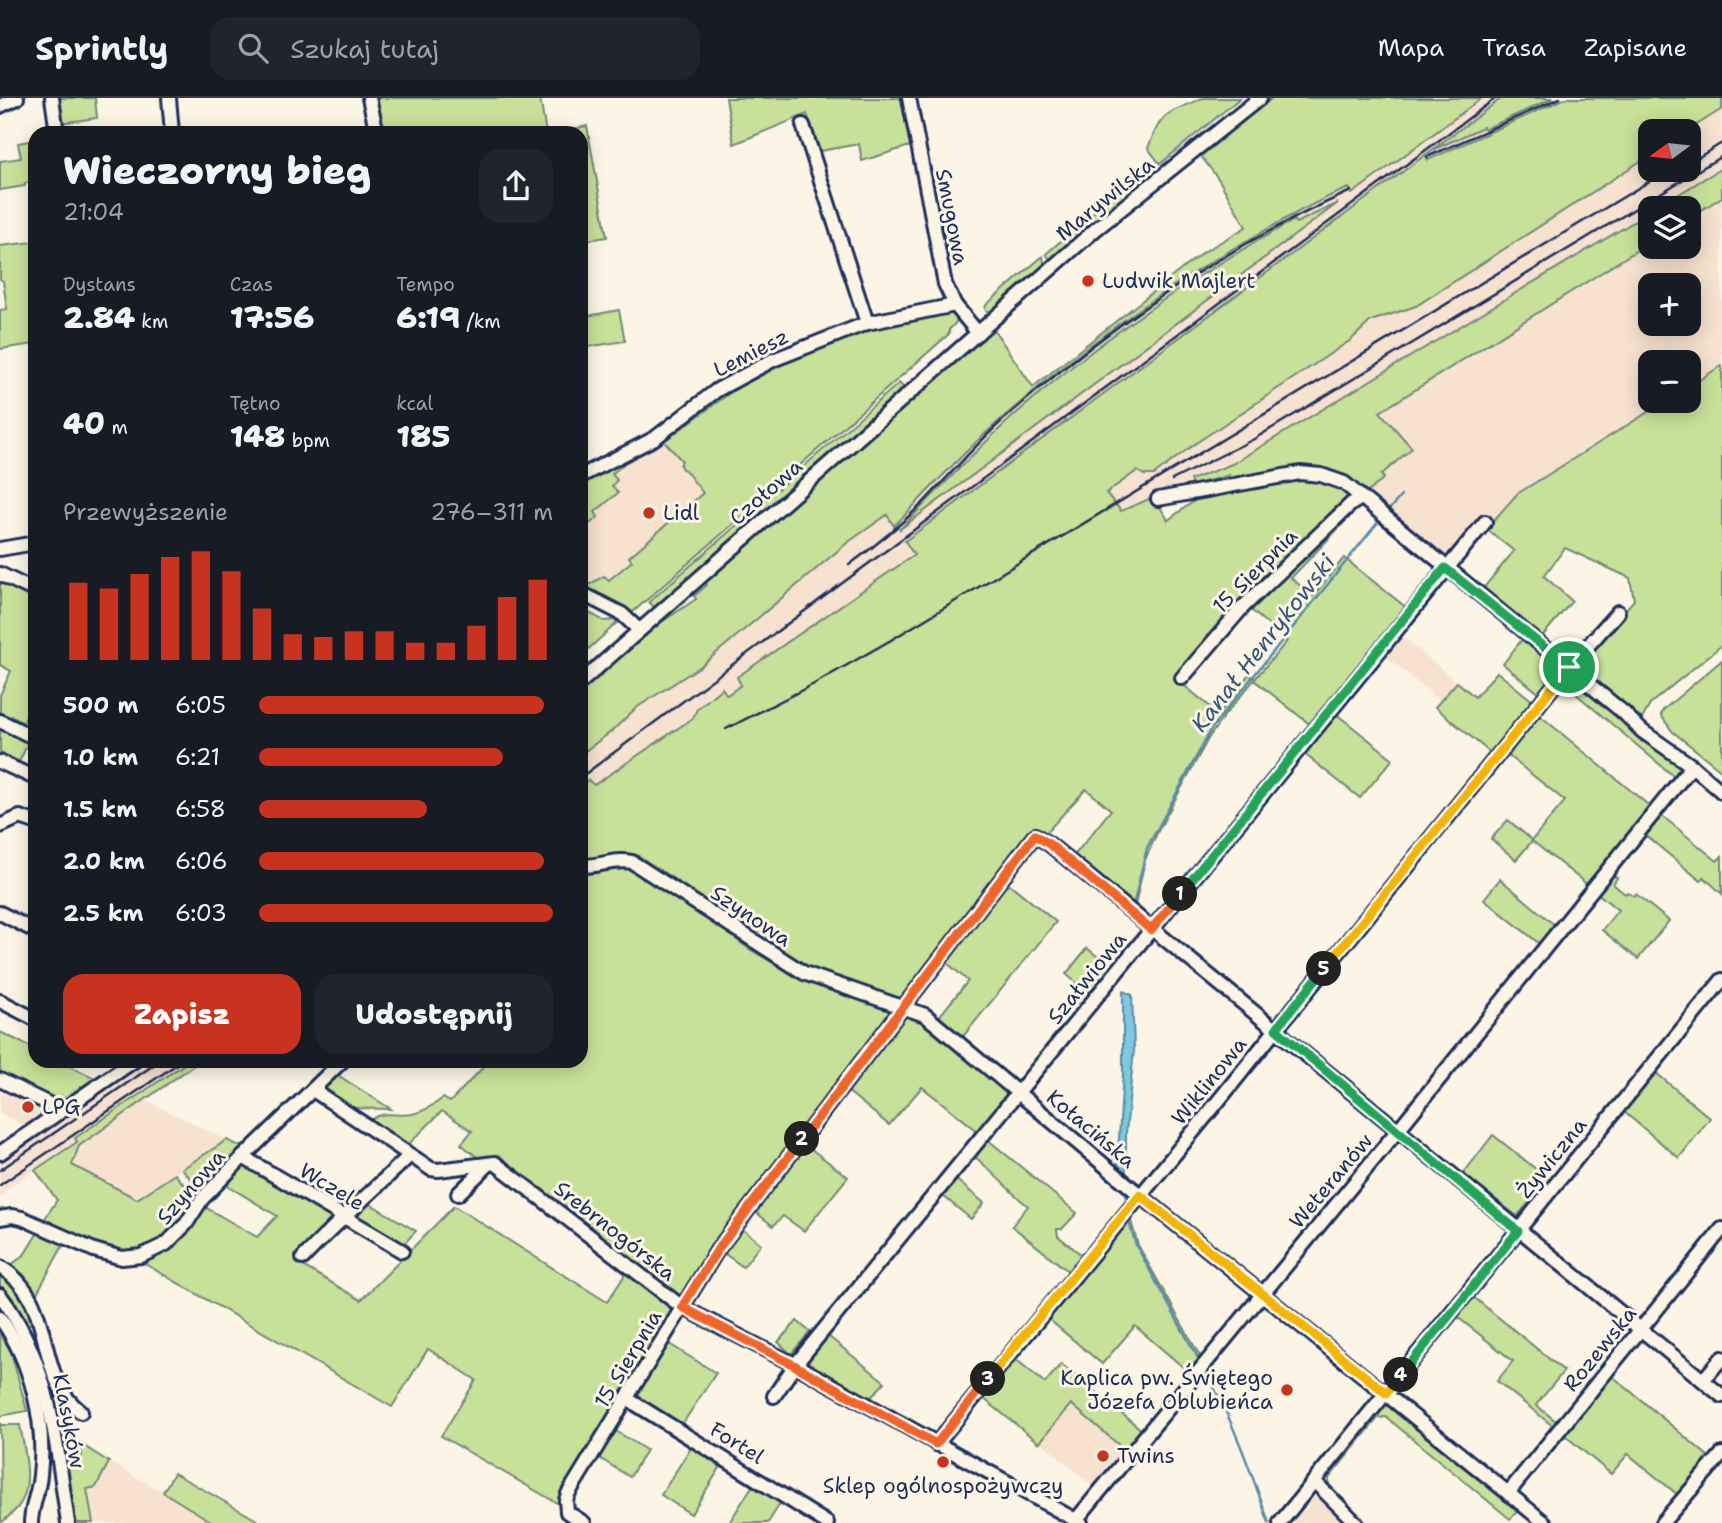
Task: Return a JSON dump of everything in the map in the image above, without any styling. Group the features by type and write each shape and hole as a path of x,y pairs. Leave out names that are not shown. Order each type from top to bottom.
{"street":[{"path":"0,106 18,98"},
{"path":"52,98 56,126"},
{"path":"169,98 171,126"},
{"path":"369,98 375,126"},
{"name":"Smugowa","path":"909,98 945,284 955,305 978,333"},
{"name":"Marywilska","path":"978,333 1096,229 1260,98"},
{"path":"803,125 867,323"},
{"name":"Lemiesz","path":"588,472 655,438 718,390 773,360 867,323 955,305"},
{"name":"Czołowa","path":"588,676 978,333"},
{"path":"1158,499 1300,473 1321,475 1344,483 1569,667 1642,731 1692,766 1722,792"},
{"name":"15 Sierpnia","path":"1182,678 1242,608 1351,504 1361,498"},
{"name":"Szałwiowa","path":"774,1396 794,1365 1485,522"},
{"path":"0,549 28,544"},
{"path":"0,574 28,588"},
{"path":"588,597 622,614 639,630"},
{"name":"Wiklinowa","path":"936,1444 1569,667 1618,612"},
{"path":"0,720 28,734"},
{"path":"0,762 28,775"},
{"name":"Weteranów","path":"1078,1521 1692,766"},
{"path":"0,826 13,818 28,820"},
{"name":"15 Sierpnia","path":"584,1523 567,1512 568,1494 718,1249 1035,835 1151,930"},
{"name":"Szynowa","path":"588,866 611,860 632,862 804,973 904,1008"},
{"path":"0,914 28,928"},
{"path":"1151,930 1276,1029 1518,1231 1722,1396"},
{"name":"Żywiczna","path":"1280,1523 1722,980"},
{"path":"0,1001 28,1015"},
{"name":"Kołacińska","path":"904,1008 925,1015 1140,1195 1545,1523"},
{"path":"0,1153 119,1068"},
{"name":"Szynowa","path":"0,1218 22,1218 94,1250 121,1258 141,1255 166,1244 177,1234 202,1199 334,1068"},
{"path":"0,1080 47,1103 59,1113"},
{"path":"313,1090 430,1169 489,1164"},
{"path":"303,1258 343,1216 409,1156"},
{"name":"Wczele","path":"243,1157 402,1251"},
{"name":"Srebrnogórska","path":"489,1164 495,1163 682,1307 794,1365 1078,1521"},
{"path":"458,1194 489,1164"},
{"name":"Rozewska","path":"1508,1493 1722,1229"},
{"path":"0,1267 14,1277 30,1296 39,1316 59,1386 69,1402 81,1412"},
{"name":"Klasyków","path":"0,1294 30,1346 48,1399 68,1523"},
{"path":"0,1318 12,1338 28,1376 40,1431 40,1475 31,1523"},
{"path":"1703,1380 1722,1358"},
{"name":"Fortel","path":"626,1398 827,1523"},
{"path":"1662,1523 1722,1454"},
{"path":"1314,1481 1356,1523"}],"shaded area":[{"path":"1415,98 1611,98 970,516 737,677 742,684 727,695 722,689 693,718 594,785 588,792 588,749 636,708 701,666 847,543 923,488 999,415 1202,253 1246,227"},
{"path":"1722,109 1722,168 1701,181 1701,122"},
{"path":"1638,163 1638,182 1699,182 1676,196 1638,196 1638,219 1231,464 1191,480 1192,485 1141,501 1121,512 1106,493 1137,471 1154,475 1193,445 1351,340 1371,321 1416,306"},
{"path":"1722,197 1722,365 1701,379 1701,350 1638,350 1638,413 1647,413 1517,494 1486,529 1455,554 1442,559 1364,496 1384,479 1380,475 1411,448 1380,412 1638,250 1638,259 1701,259 1701,210"},
{"path":"664,441 709,492 609,580 590,591 588,479"},
{"path":"1400,634 1457,682 1440,701 1383,654"},
{"path":"142,1068 179,1068 76,1138 77,1141 4,1191 5,1194 0,1197 0,1162"},
{"path":"8,1088 51,1109 25,1127 0,1113 0,1097"},
{"path":"145,1100 227,1140 137,1199 72,1165 79,1146"},
{"path":"1071,1403 1126,1451 1095,1488 1040,1441"},
{"path":"109,1462 214,1523 93,1523 87,1488 96,1486"},
{"path":"1311,1498 1319,1498 1343,1523 1290,1523 1308,1508"}],"green space":[{"path":"57,98 95,98 97,118 60,123"},
{"path":"376,98 540,98 545,126 383,126"},
{"path":"726,98 901,98 910,146 862,161 859,144 820,151 807,114 734,144"},
{"path":"1203,98 1240,98 1160,164 1148,148 1157,126 1173,111"},
{"path":"1272,98 1482,98 1352,194 1349,188 1281,221 1152,300 1084,350 988,431 894,526 887,515 847,543 701,666 636,708 588,749 588,681 654,624 656,626 696,599 694,596 707,585 705,582 719,566 992,327 1033,387 1202,253 1246,227 1219,180 1201,156"},
{"path":"1502,98 1553,98 1437,148 1426,155 1428,160 1566,98 1722,98 1722,109 1701,122 1701,119 1638,119 1638,163 1416,306 1371,321 1351,340 1193,445 1154,475 1144,475 1137,471 1106,493 1121,511 1154,497 1168,520 1230,475 1192,485 1190,480 1232,464 1638,219 1638,250 1380,412 1412,448 1381,475 1384,478 1243,604 1175,678 1219,714 1249,674 1255,679 1287,641 1251,610 1358,502 1362,504 1291,578 1313,596 1344,558 1408,609 1312,726 1254,680 1208,739 1158,831 1145,860 1134,910 1073,857 1111,810 1086,789 1045,834 1036,830 1024,839 908,996 897,1002 804,967 637,855 588,860 588,780 594,785 693,718 697,709 722,688 727,695 741,685 737,677 914,555 905,541"},
{"path":"588,132 607,237 588,240"},
{"path":"28,141 28,182 25,186 0,190 0,161 21,158 18,143"},
{"path":"1722,168 1722,197 1701,210 1701,196 1676,196"},
{"path":"1151,171 1147,185 1052,262 1046,254 1135,176"},
{"path":"1338,203 899,530 1003,425 1117,332 1257,241 1294,220 1296,223"},
{"path":"28,243 28,345 0,349 0,310 7,309 3,281 0,279 0,246"},
{"path":"1043,256 1045,268 990,314 985,309 986,305"},
{"path":"952,308 959,319 949,330 949,334 633,612 588,590 589,585 604,576 609,580 632,561 629,557 703,493 682,469 682,461 664,441 752,377 776,365 870,326"},
{"path":"619,310 625,341 588,347 588,316"},
{"path":"1722,365 1722,645 1651,703 1642,719 1576,665 1634,600 1630,578 1565,548 1544,576 1572,601 1540,639 1481,591 1514,551 1486,529 1517,494 1647,413 1701,413 1701,379"},
{"path":"899,383 904,388 914,384 656,609 649,602"},
{"path":"641,449 643,453 629,459 612,474 617,480 612,486 618,493 595,512 598,517 588,525 588,476"},
{"path":"0,577 28,591 28,713 23,723 12,716 7,718 0,714 0,695 11,671 0,665"},
{"path":"590,613 604,621 618,622 588,650"},
{"path":"1523,638 1562,669 1541,695 1503,664"},
{"path":"1722,660 1722,771 1672,731 1661,715 1663,710"},
{"path":"1497,672 1535,703 1493,755 1435,707 1457,682 1475,697"},
{"path":"1569,676 1630,726 1642,742 1650,742 1685,769 1677,779 1563,683"},
{"path":"1335,713 1393,759 1360,798 1302,752"},
{"path":"1538,714 1653,809 1589,886 1532,841 1516,860 1491,839 1508,820 1532,840 1565,801 1506,754"},
{"path":"0,724 28,738 19,762 0,752"},
{"path":"1660,814 1717,861 1722,856 1722,894 1704,877 1701,881 1644,834"},
{"path":"623,866 632,869 700,912 749,949 811,984 896,1011 778,1158 679,1299 499,1157 482,1161 461,1144 472,1131 442,1111 405,1148 371,1123 377,1116 421,1112 443,1098 450,1102 482,1068 588,1068 588,868"},
{"path":"1612,874 1617,878 1613,884 1625,894 1636,894 1669,921 1638,959 1602,930 1618,910 1597,893"},
{"path":"1500,879 1557,927 1541,945 1484,899"},
{"path":"1006,881 1056,922 961,1039 937,1019 968,981 945,961"},
{"path":"1087,948 1114,970 1092,997 1066,974"},
{"path":"905,1014 915,1015 1011,1093 979,1132 922,1087 889,1125 845,1089"},
{"path":"0,1032 28,1046 28,1068 74,1068 95,1078 60,1104 0,1077"},
{"path":"179,1068 190,1068 79,1146 72,1165 137,1199 175,1174 198,1201 183,1221 164,1238 132,1252 112,1252 42,1223 57,1200 35,1170 77,1142 75,1138"},
{"path":"1655,1072 1710,1118 1679,1158 1623,1111"},
{"path":"336,1074 391,1109 363,1109 336,1102 324,1088"},
{"path":"1493,1135 1550,1180 1517,1216 1463,1174"},
{"path":"987,1139 1077,1213 1062,1229 1057,1229 1058,1236 1083,1256 1069,1272 1012,1226 1028,1206 973,1155"},
{"path":"227,1140 246,1149 202,1192 182,1169"},
{"path":"803,1143 848,1177 804,1231 783,1216 773,1226 753,1210"},
{"path":"244,1166 254,1167 334,1217 296,1262 361,1300 454,1206 607,1302 627,1272 678,1308 562,1506 441,1436 476,1380 428,1349 392,1407 140,1261 168,1245 203,1206 257,1237 277,1216 222,1182"},
{"path":"954,1178 984,1203 971,1219 942,1195"},
{"path":"367,1202 416,1231 401,1247 352,1218"},
{"path":"1129,1214 1138,1245 1202,1360 1191,1374 1135,1326 1102,1364 1046,1317"},
{"path":"740,1227 761,1244 743,1267 721,1251"},
{"path":"39,1231 66,1240 37,1293 23,1274 10,1266 24,1255"},
{"path":"0,1271 22,1291 36,1322 12,1329 0,1312"},
{"path":"1471,1295 1564,1371 1536,1405 1557,1422 1554,1427 1497,1381 1513,1361 1455,1315"},
{"path":"797,1321 810,1332 791,1354 778,1342"},
{"path":"0,1333 11,1352 27,1411 0,1416"},
{"path":"828,1336 885,1382 869,1400 804,1363"},
{"path":"666,1342 716,1373 681,1426 632,1395"},
{"path":"1013,1357 1045,1383 1061,1364 1143,1431 1126,1451 1071,1404 1039,1443 983,1398"},
{"path":"1610,1374 1709,1457 1678,1495 1628,1454 1611,1474 1562,1433"},
{"path":"1385,1401 1519,1510 1510,1519 1386,1417 1378,1418 1329,1478 1329,1487 1322,1479"},
{"path":"0,1423 20,1425 27,1478 23,1498 1,1523"},
{"path":"613,1429 646,1450 630,1477 596,1456"},
{"path":"81,1444 109,1462 96,1487 87,1489 93,1523 76,1521 64,1447 82,1456"},
{"path":"693,1444 723,1463 691,1514 661,1495"},
{"path":"174,1473 262,1523 214,1523 163,1492"},
{"path":"754,1483 782,1500 768,1523 729,1523"}],"water":[{"path":"1123,991 1132,995 1134,1050 1126,1133 1126,1176 1117,1170 1123,1073"}],"waterway":[{"name":"Kanał Henrykowski","path":"1388,511 1401,496"},
{"name":"Kanał Henrykowski","path":"1133,906 1147,848 1213,726 1379,521"},
{"name":"Kanał Henrykowski","path":"1126,1193 1126,1199"},
{"name":"Kanał Henrykowski","path":"1128,1219 1136,1245 1199,1360"},
{"name":"Kanał Henrykowski","path":"1206,1373 1233,1428 1269,1523"}],"railway":[{"path":"588,772 1496,98"},
{"path":"1427,157 1560,98"},
{"path":"1701,156 1722,143"},
{"path":"1172,480 1254,439 1722,156"},
{"path":"726,729 814,684 891,640 1648,182"},
{"path":"849,565 887,536 922,504 1003,420 1083,353 1212,264 1304,213 1351,191"},
{"path":"0,1170 149,1068"},
{"path":"0,1185 171,1068"}],"place":[{"name":"Ludwik Majlert","path":"1088,281"},
{"name":"Lidl","path":"649,513"},
{"name":"LPG","path":"28,1107"},
{"name":"Kaplica pw. Świętego Józefa Oblubieńca","path":"1287,1390"},
{"name":"Twins","path":"1103,1456"},
{"name":"Sklep ogólnospożywczy","path":"943,1462"}],"route":[{"path":"1445,568 1569,667 1276,1029 1518,1231 1386,1393 1140,1195 936,1444 794,1365 682,1307 718,1249 777,1170 1035,835 1151,930 1445,568"}]}
